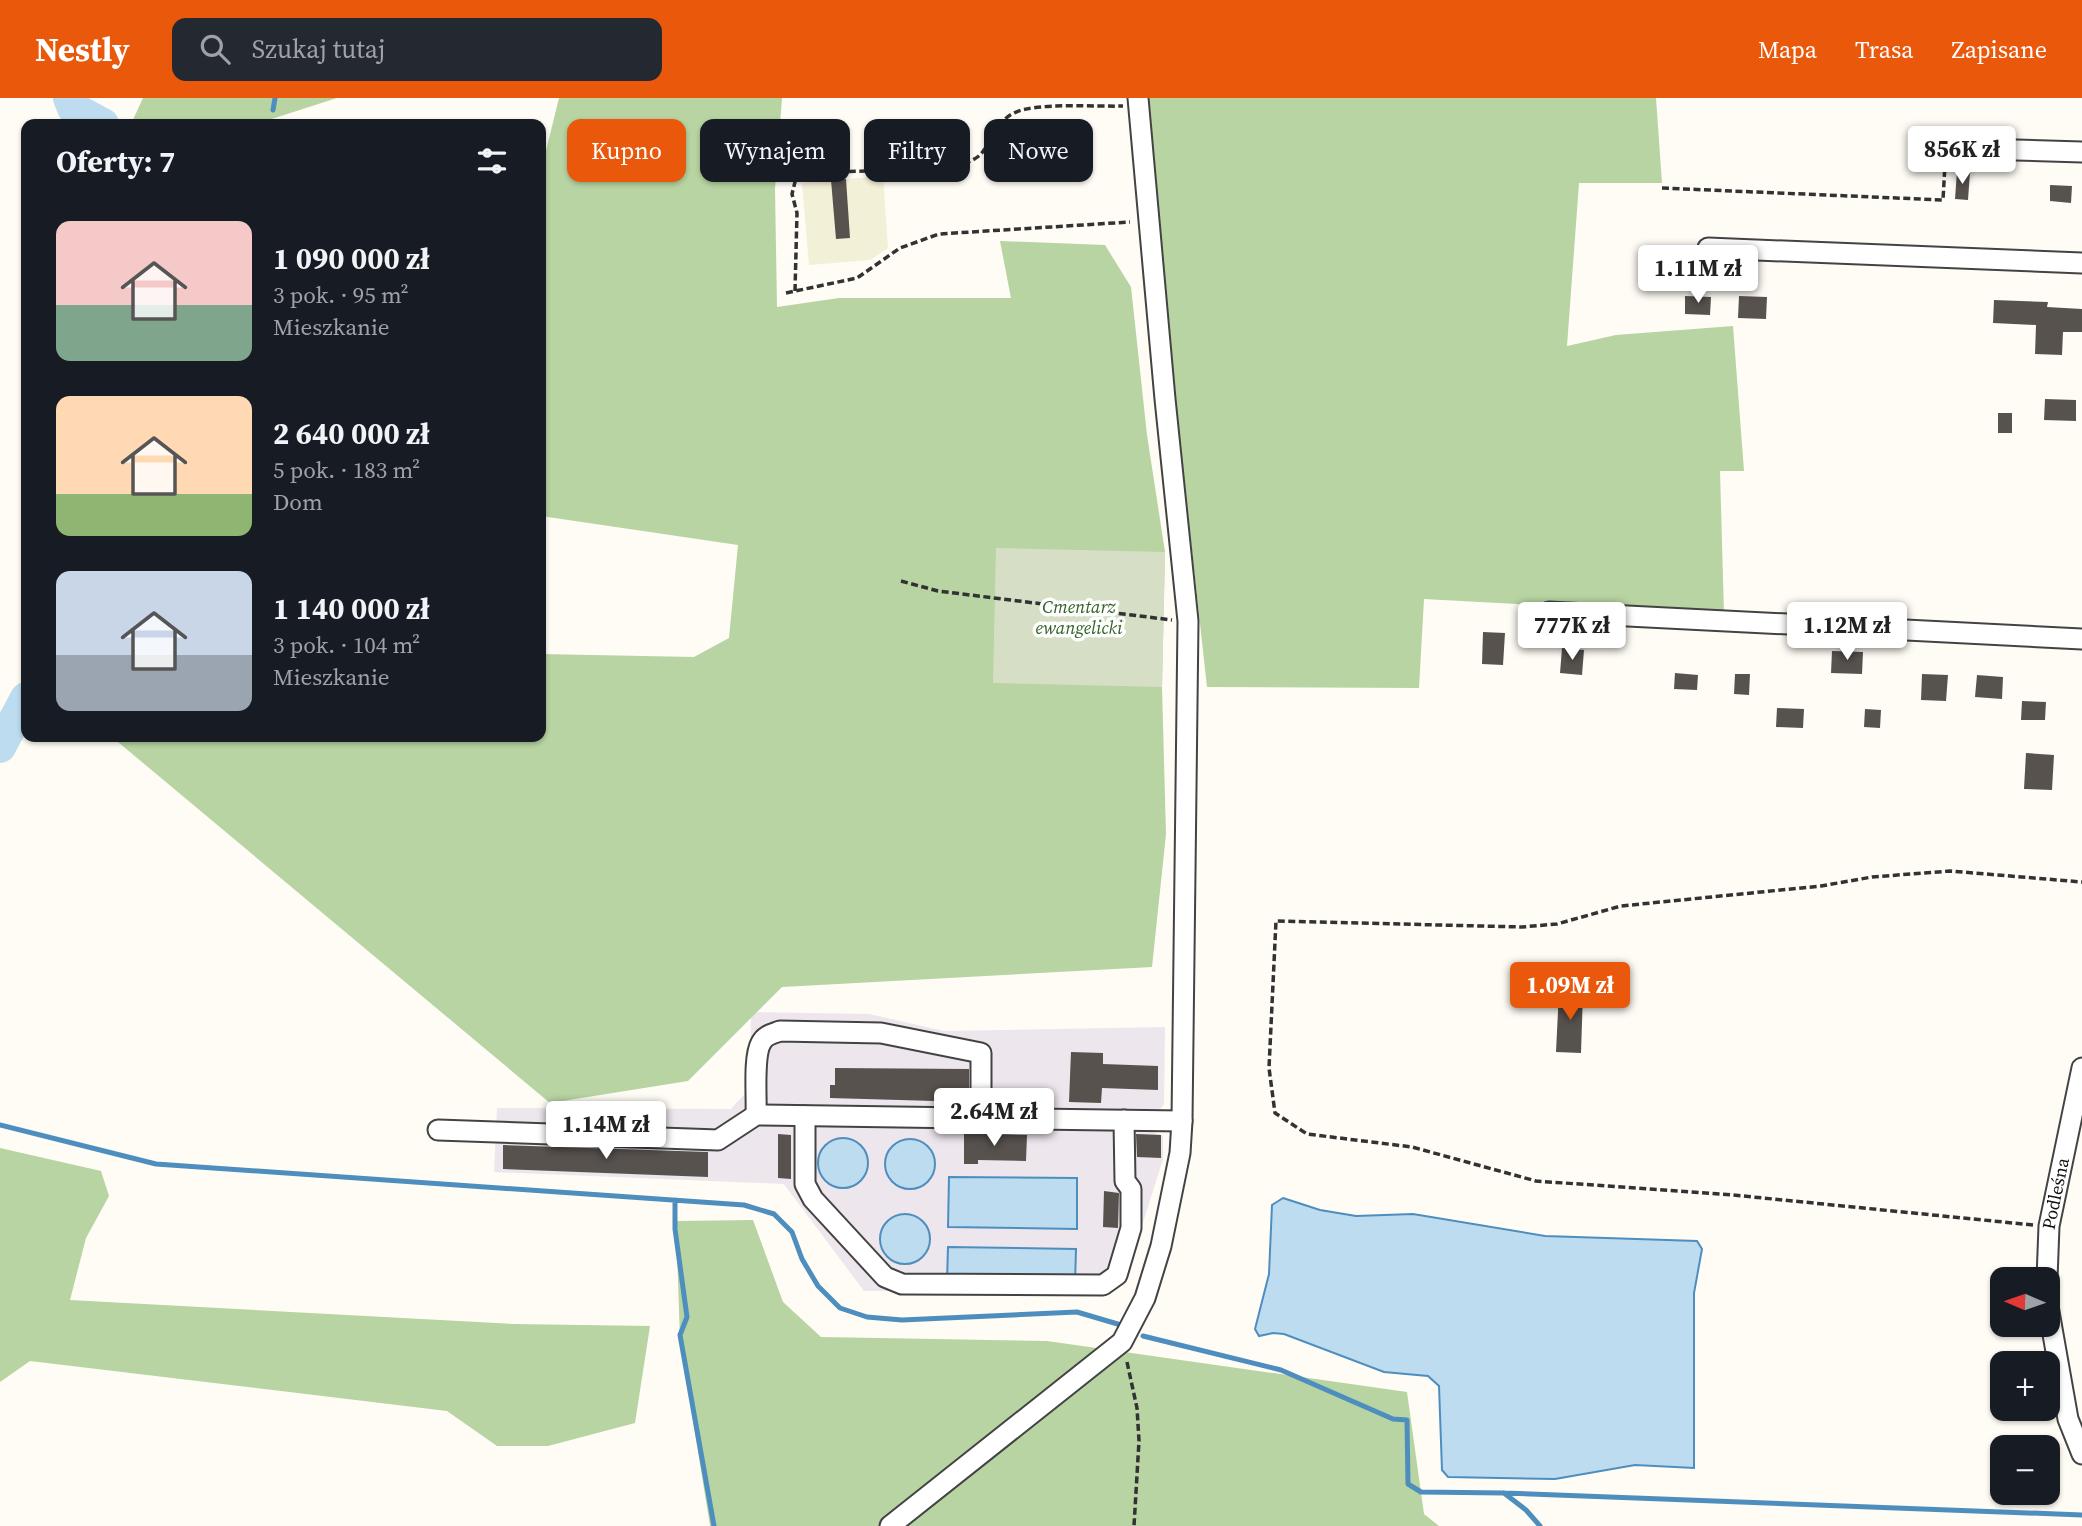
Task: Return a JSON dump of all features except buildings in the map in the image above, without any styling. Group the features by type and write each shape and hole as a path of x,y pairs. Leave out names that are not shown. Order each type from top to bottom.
{"street":[{"path":"890,1526 1122,1342 1145,1298 1161,1246 1180,1153 1188,621 1138,102"},
{"path":"1945,148 2082,152"},
{"path":"1708,248 2082,263"},
{"path":"1549,612 2082,639"},
{"path":"757,1115 758,1051 769,1034 780,1031 881,1033 981,1053 981,1117"},
{"name":"Podleśna","path":"2047,1267 2049,1226 2082,1068"},
{"path":"438,1130 718,1140 757,1115 1182,1121"},
{"path":"805,1115 805,1184 813,1199 886,1277 902,1284 1103,1285 1117,1275 1131,1228 1131,1189 1125,1181 1124,1120"},
{"path":"2053,1337 2068,1419 2082,1454"}],"path":[{"path":"795,291 797,213 792,194 796,178 808,173 950,168 980,155 1003,122 1015,113 1035,108 1138,102"},
{"path":"1662,188 1943,201 1945,148"},
{"path":"786,293 857,278 900,248 939,234 1150,220"},
{"path":"901,581 952,593 1188,621"},
{"path":"2049,1226 1733,1195 1536,1181 1412,1147 1307,1134 1275,1113 1269,1068 1276,920 1522,927 1557,924 1621,906 1821,886 1872,877 1950,871 2082,882"},
{"path":"1122,1342 1137,1408 1139,1441 1134,1526"}],"shaded area":[{"path":"864,178 864,182 883,182 888,248 870,260 809,265 802,183 850,182 850,179"},
{"path":"751,1012 869,1014 944,1031 1165,1027 1164,1104 1158,1112 1152,1113 1153,1132 1163,1136 1163,1159 1124,1283 1103,1291 864,1291 784,1184 494,1172 497,1108 731,1109 750,1088"}],"green space":[{"path":"143,98 337,98 272,119 133,119"},
{"path":"559,98 782,98 780,119 700,119 700,182 776,182 777,307 839,298 1011,298 1000,241 1105,245 1131,287 1147,435 1165,552 1162,687 1166,834 1152,967 782,987 688,1081 550,1103 118,742 546,742 546,654 694,657 729,638 738,545 546,517 546,151"},
{"path":"1142,98 1656,98 1662,183 1579,183 1567,346 1616,335 1733,326 1744,471 1720,471 1724,615 1424,599 1419,688 1207,687"},
{"name":"Cmentarz ewangelicki","path":"996,548 1165,552 1162,687 993,683"},
{"path":"0,1148 101,1171 109,1196 86,1238 70,1300 514,1324 650,1326 635,1423 548,1446 497,1446 447,1411 30,1361 0,1382"},
{"path":"753,1220 783,1302 821,1337 1047,1341 1407,1392 1424,1514 1439,1526 710,1526 680,1340 676,1221"}],"water":[{"path":"843,1138 861,1145 868,1163 861,1181 843,1188 825,1181 818,1163 825,1145"},
{"path":"910,1139 928,1146 935,1164 928,1182 910,1189 892,1182 885,1164 892,1146"},
{"path":"949,1177 1077,1178 1077,1229 948,1227"},
{"path":"1283,1198 1320,1210 1356,1216 1413,1214 1545,1236 1697,1241 1702,1249 1694,1293 1694,1468 1635,1465 1555,1479 1448,1477 1442,1470 1439,1386 1428,1376 1384,1372 1284,1334 1259,1336 1255,1329 1269,1274 1272,1205"},
{"path":"905,1214 923,1221 930,1239 923,1257 905,1264 887,1257 880,1239 887,1221"},
{"path":"948,1247 1076,1249 1075,1283 947,1281"}],"waterway":[{"path":"69,98 73,108 94,119"},
{"path":"273,110 275,98"},
{"path":"0,747 21,707"},
{"path":"0,1125 156,1164 744,1205 774,1214 792,1232 802,1259 818,1286 840,1308 867,1317 902,1320 1077,1312 1121,1325"},
{"path":"675,1200 675,1229 687,1317 680,1335 714,1526"},
{"path":"1143,1336 1281,1370 1393,1419 1407,1420 1408,1484 1421,1492 2082,1515"},
{"path":"1504,1493 1526,1510 1540,1526"}]}
